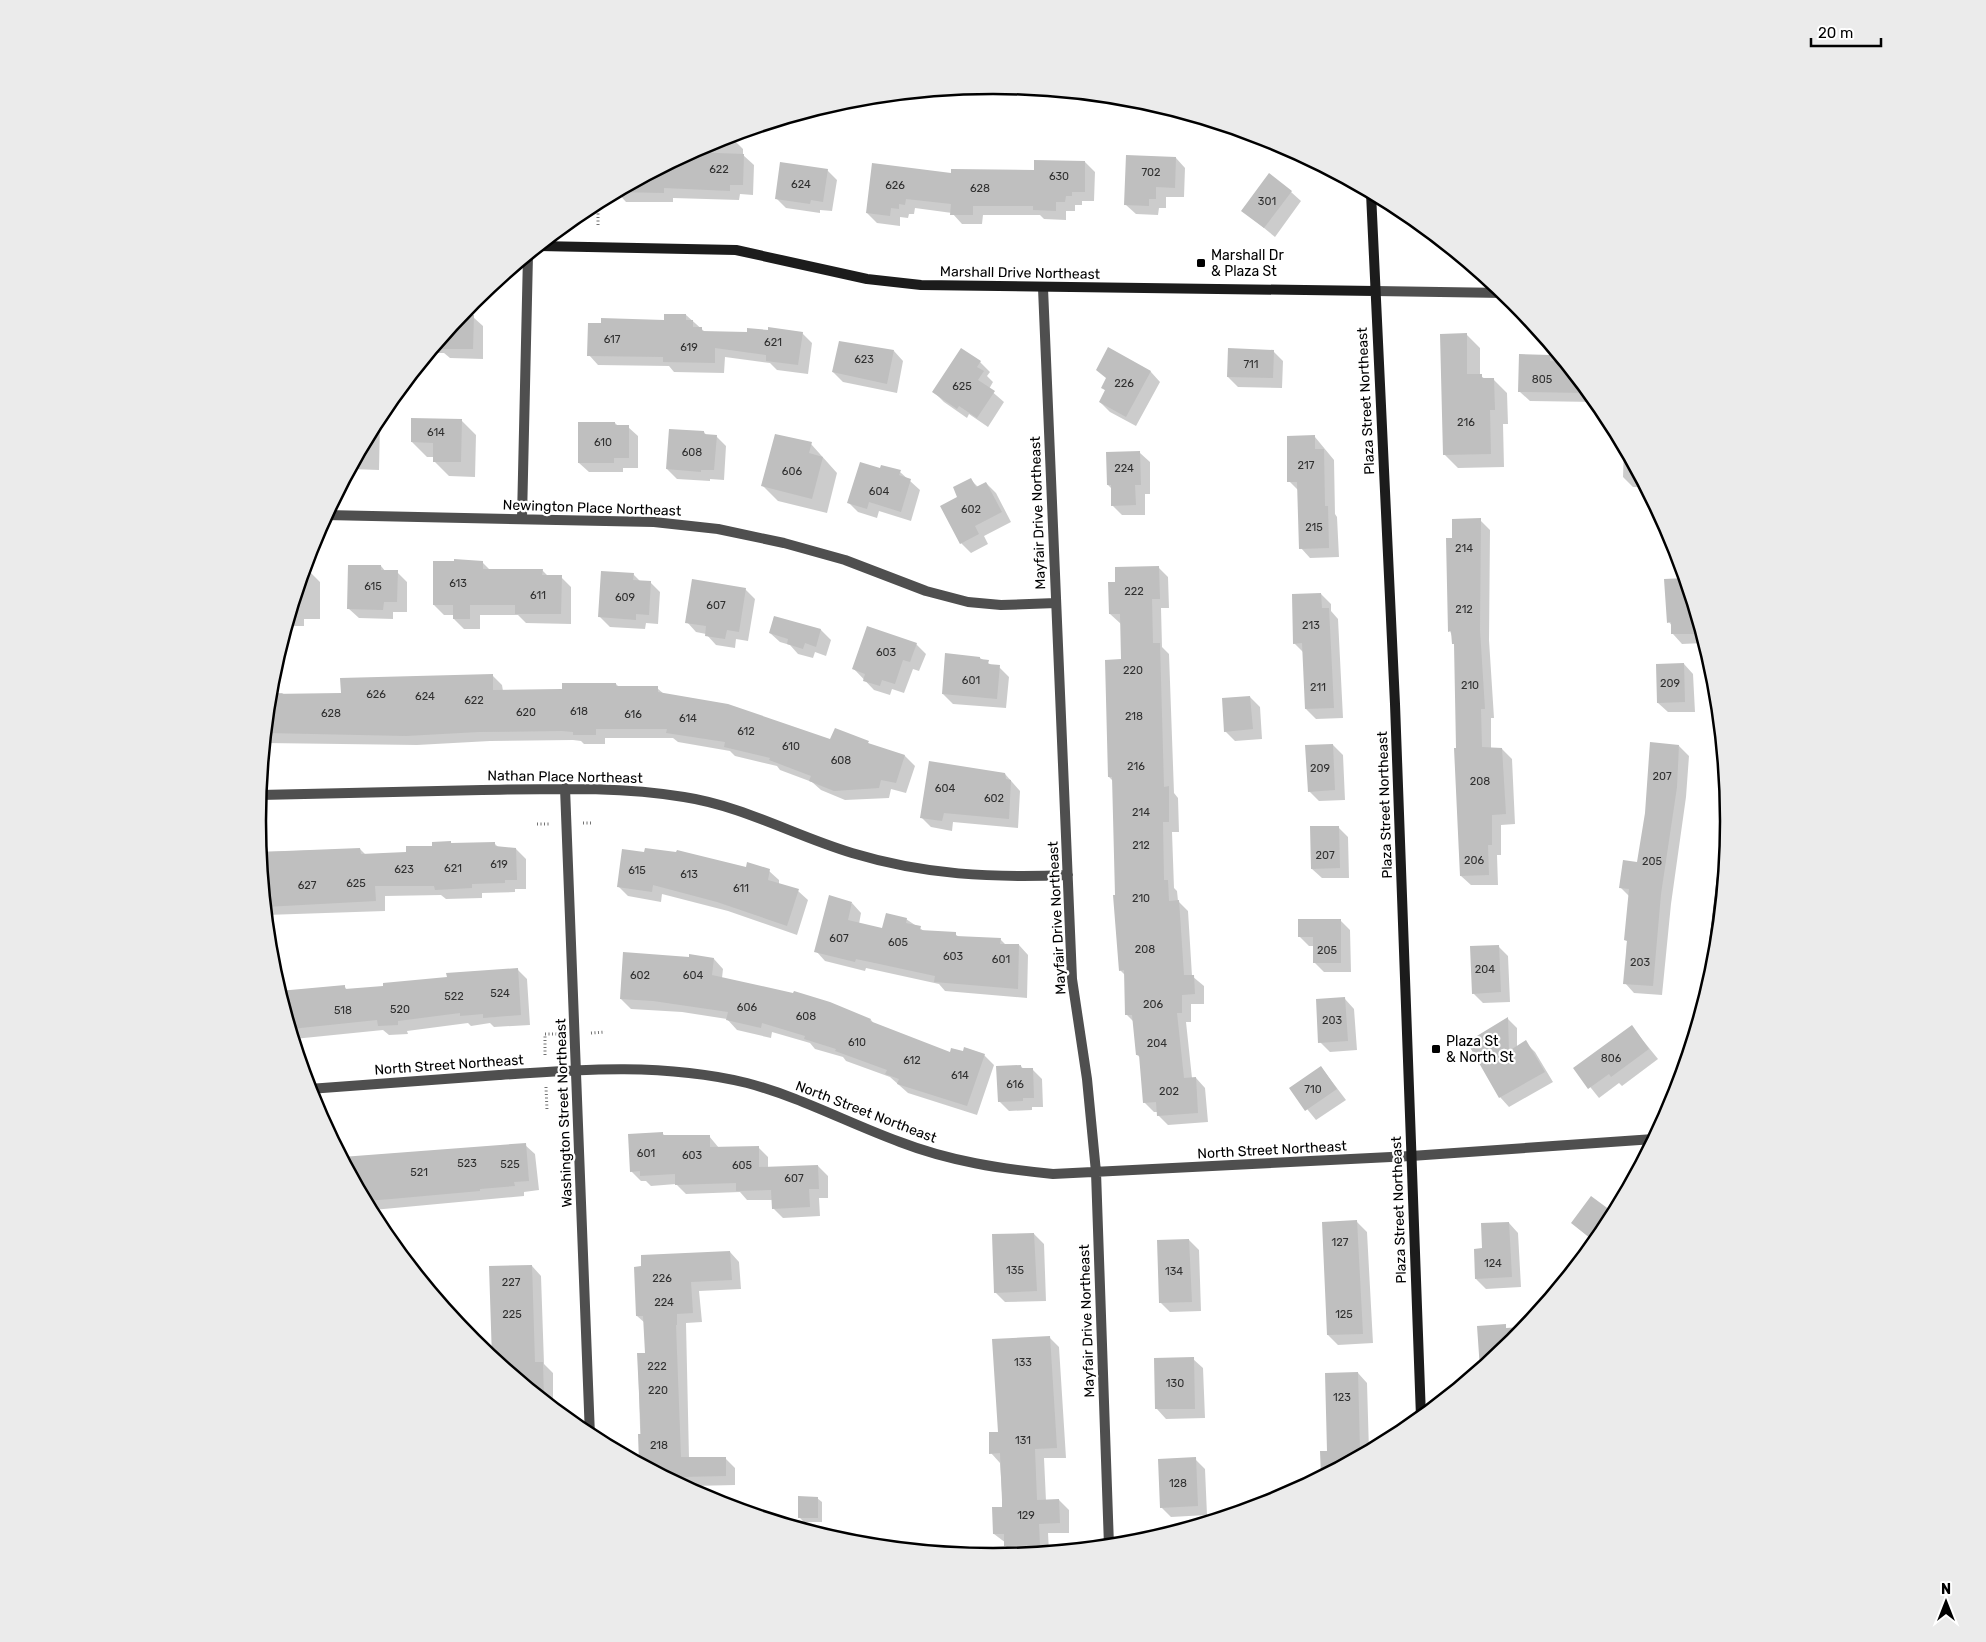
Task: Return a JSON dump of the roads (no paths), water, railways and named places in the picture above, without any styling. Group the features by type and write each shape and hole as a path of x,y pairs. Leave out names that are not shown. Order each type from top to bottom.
{"main road":[{"name":"Plaza Street Northeast","path":"1371,200 1395,704 1421,1409"},
{"name":"Marshall Drive Northeast","path":"547,246 736,250 876,280 921,285 1375,291"}],"street":[{"path":"522,518 528,262"},
{"name":"Mayfair Drive Northeast","path":"1043,288 1072,979 1087,1079 1096,1172 1109,1538"},
{"name":"Marshall Drive Northeast","path":"1375,291 1493,294"},
{"name":"Newington Place Northeast","path":"334,515 654,522 718,529 845,560 926,591 968,602 1001,605 1056,603"},
{"name":"Nathan Place Northeast","path":"267,795 565,788 631,790 686,797 738,810 850,852 901,866 955,875 1027,876 1068,874"},
{"name":"Washington Street Northeast","path":"565,788 590,1426"},
{"name":"North Street Northeast","path":"317,1088 576,1069 630,1068 686,1072 746,1083 801,1100 901,1143 954,1159 1008,1170 1053,1174 1411,1156 1647,1140"}],"place":[{"name":"Marshall Dr & Plaza St","path":"1201,263"},
{"name":"Plaza St & North St","path":"1436,1049"}]}
